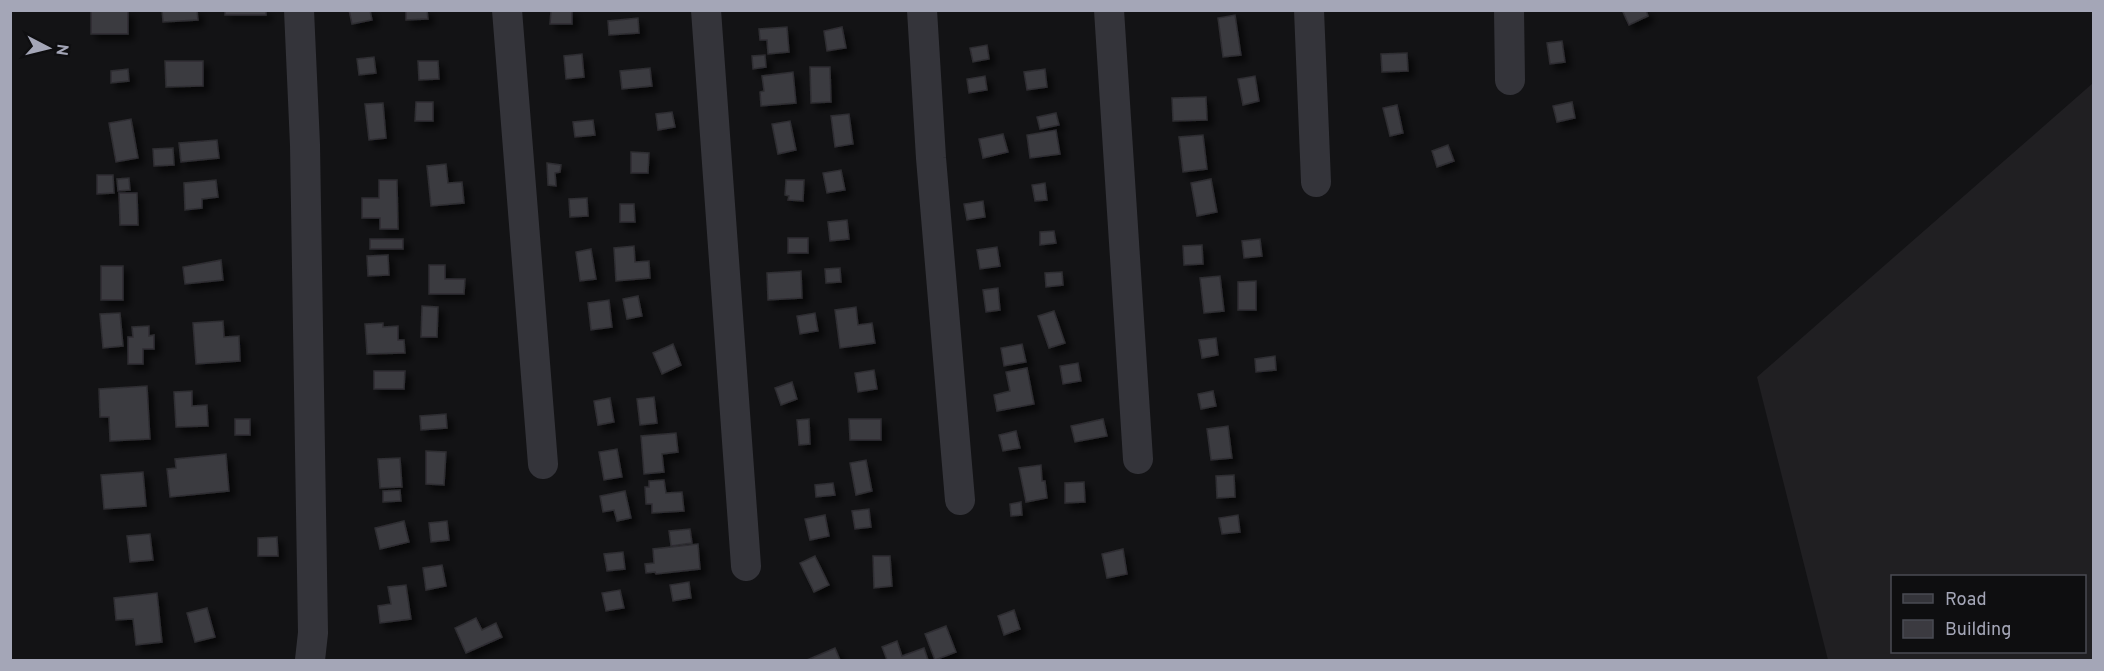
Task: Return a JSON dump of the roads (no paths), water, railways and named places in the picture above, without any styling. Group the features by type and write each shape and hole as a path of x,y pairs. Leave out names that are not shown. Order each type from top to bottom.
{"street":[{"path":"299,10 305,145 313,633 310,660"},
{"path":"507,10 543,464"},
{"path":"706,10 746,566"},
{"path":"922,10 931,158 960,500"},
{"path":"1109,10 1138,459"},
{"path":"1309,10 1316,182"},
{"path":"1509,10 1510,80"}]}
